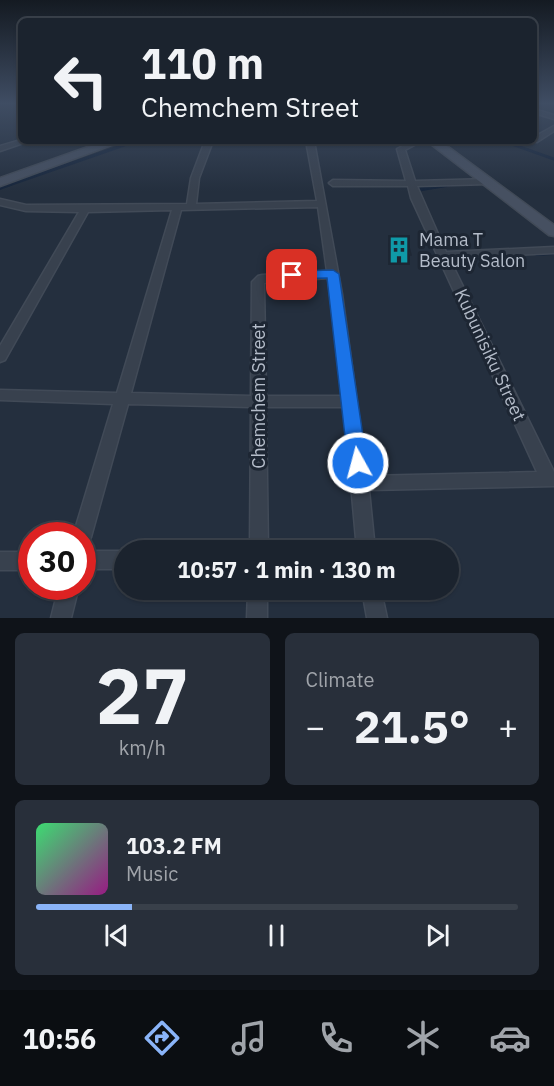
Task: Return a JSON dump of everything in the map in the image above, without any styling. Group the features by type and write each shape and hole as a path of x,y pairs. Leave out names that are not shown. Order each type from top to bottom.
{"street":[{"path":"0,149 18,143"},
{"path":"0,182 108,144"},
{"path":"86,522 184,207 208,144"},
{"path":"311,144 333,274 365,540"},
{"name":"Kubunisiku Street","path":"411,144 400,149 429,229 444,255 551,479"},
{"path":"437,144 554,232"},
{"path":"333,183 411,184 488,181"},
{"path":"0,202 26,208 85,209 321,204"},
{"path":"0,357 85,209"},
{"path":"444,255 554,250"},
{"name":"Chemchem Street","path":"259,540 258,282 262,278 272,276 333,274"},
{"path":"0,395 257,402 350,400"},
{"path":"360,483 551,479"},
{"path":"96,560 114,561"},
{"path":"0,561 18,561"},
{"path":"61,618 66,600"},
{"path":"257,618 258,600"},
{"path":"374,600 377,618"}],"building":[{"name":"Mama T Beauty Salon","path":"408,243 411,255 390,255 389,244"}],"waterway":[{"path":"6,186 127,144"},
{"path":"512,144 554,159"},
{"path":"0,188 10,184"},
{"path":"416,190 446,185"},
{"path":"537,254 552,253"}],"place":[{"name":"Mama T Beauty Salon","path":"399,250"}],"route":[{"path":"292,275 333,274 358,463"}]}
